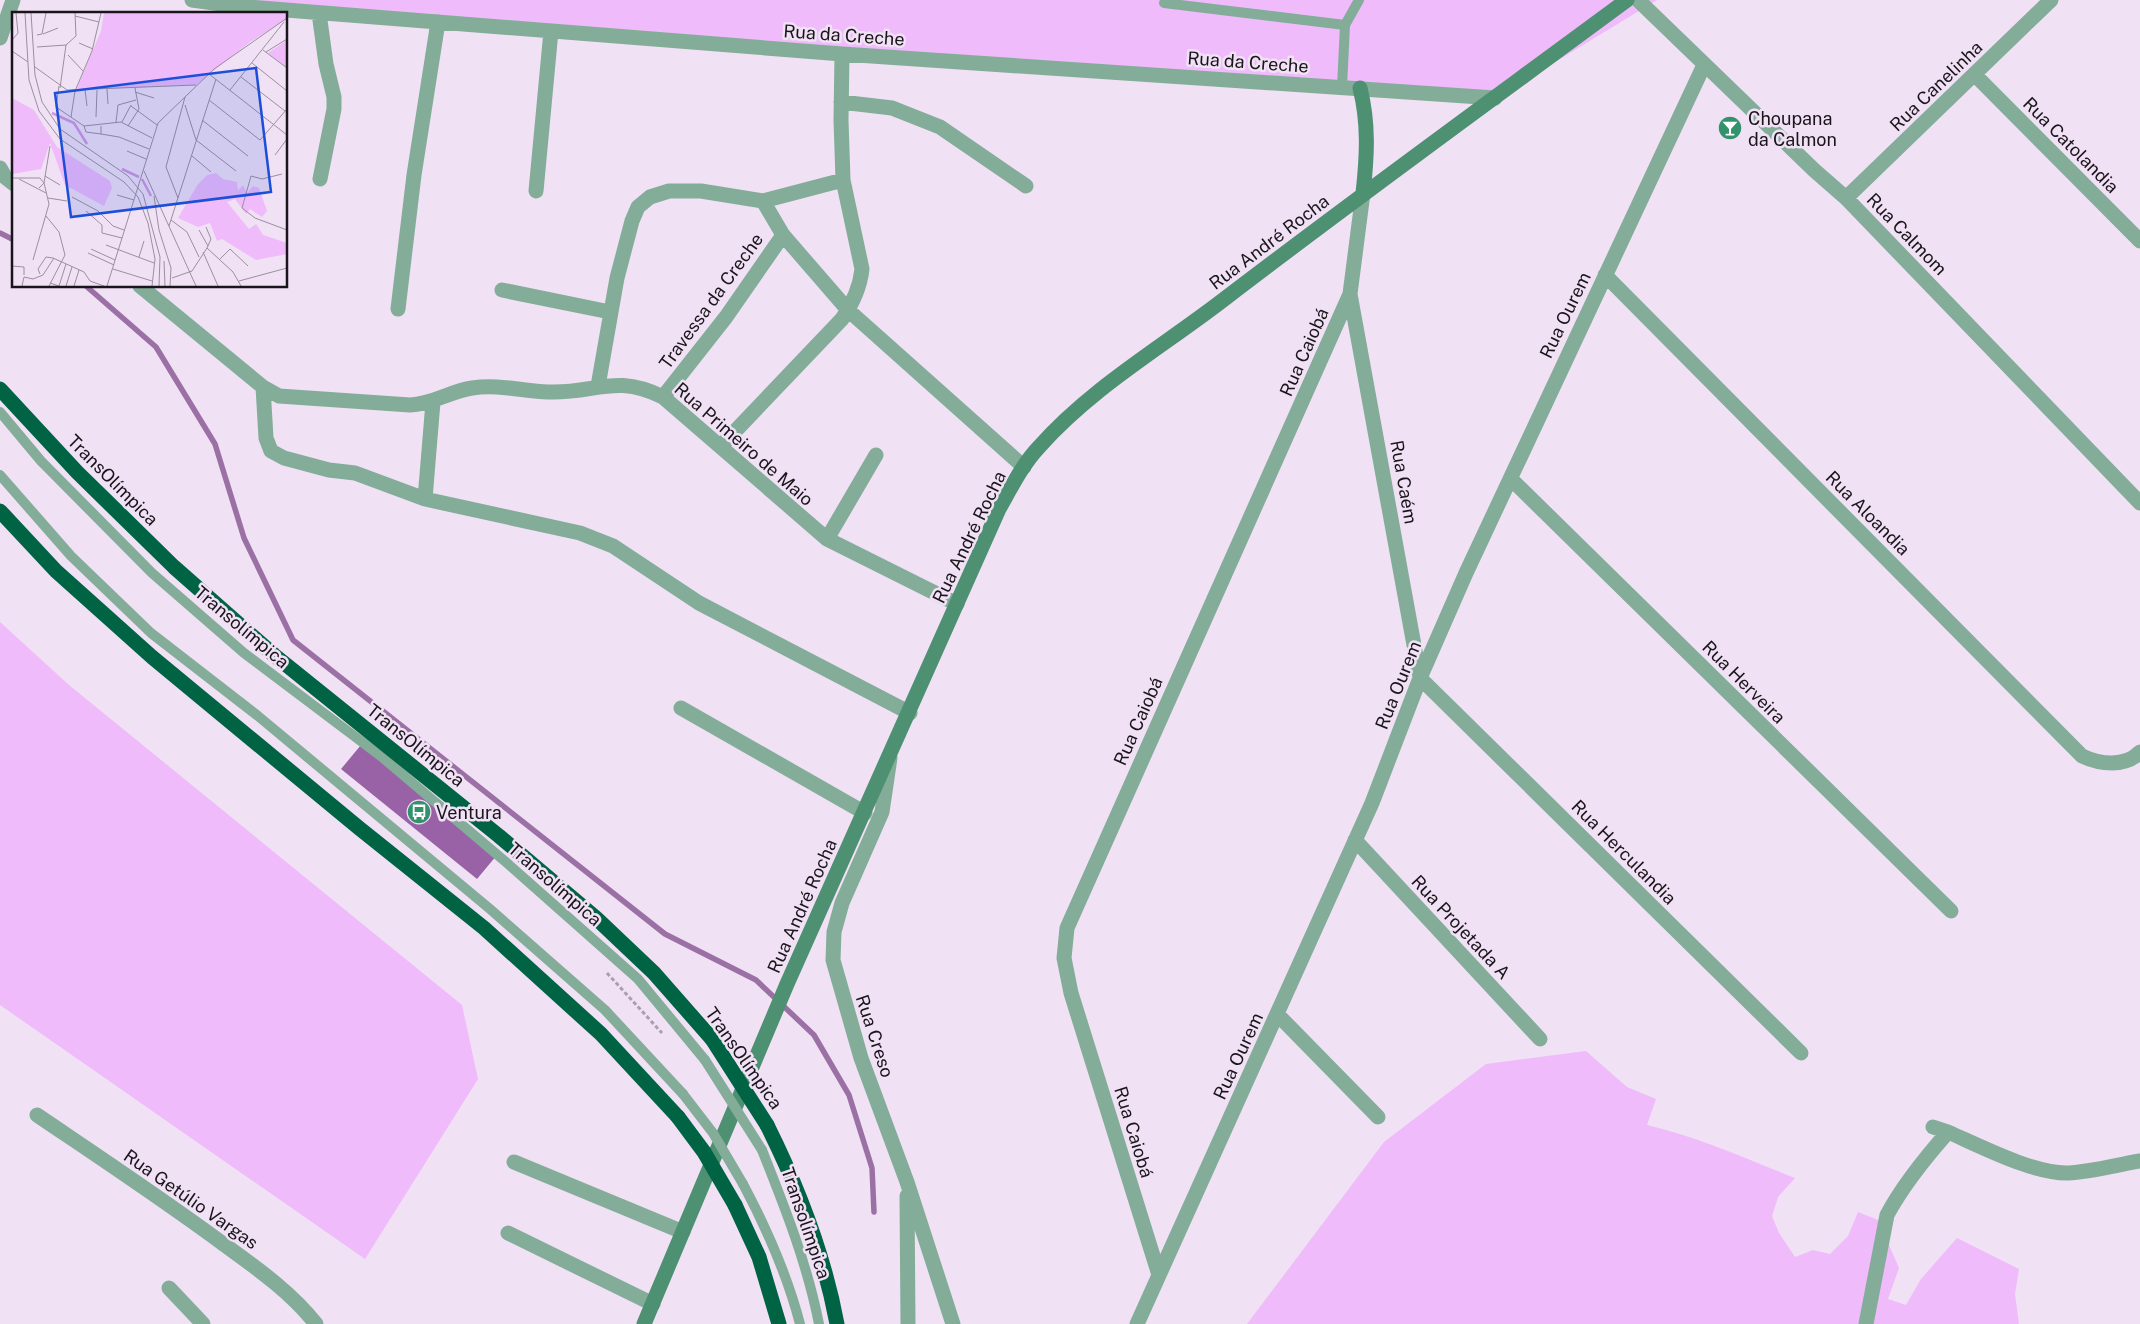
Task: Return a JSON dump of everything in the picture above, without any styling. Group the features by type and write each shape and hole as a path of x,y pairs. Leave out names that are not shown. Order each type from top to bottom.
{"highway":[{"name":"TransOlímpica","path":"0,389 77,472 174,567 274,655 500,836 596,918 654,973 712,1039 767,1125 793,1178 816,1237 830,1287 837,1324"},
{"path":"0,511 56,571 152,657 358,828 484,928 601,1034 678,1117 704,1152 735,1205 759,1257 779,1324"}],"main road":[{"name":"Rua André Rocha","path":"644,1324 787,984 890,758 956,604 999,509 1024,467 1038,448 1061,424 1102,389 1217,305 1363,193 1627,0"},
{"path":"1360,88 1364,106 1367,141 1363,193"}],"street":[{"path":"0,38 13,0"},
{"name":"Rua da Creche","path":"192,0 213,6 842,54 1495,98"},
{"name":"Rua Calmom","path":"1638,0 1814,170 1846,198 2140,502"},
{"name":"Rua Canelinha","path":"1846,198 2051,0"},
{"path":"319,13 326,64 334,97 334,109 320,179"},
{"path":"398,309 414,176 438,22"},
{"path":"536,191 551,31"},
{"path":"721,446 808,357 848,310 855,298 862,269 843,180 842,54"},
{"name":"Rua Ourem","path":"1137,1324 1372,803 1420,678 1466,573 1704,64"},
{"name":"Rua Catolandia","path":"1975,75 2140,241"},
{"path":"841,102 892,108 940,127 1026,186"},
{"path":"0,168 12,182"},
{"path":"598,386 610,312 632,221 638,207 650,197 669,190 701,190 763,201 843,180"},
{"name":"Rua Caiobá","path":"1159,1275 1070,993 1064,958 1067,928 1350,294 1363,193"},
{"name":"Travessa da Creche","path":"663,397 731,309 783,235 763,201"},
{"path":"783,235 848,310 1024,467"},
{"name":"Rua Aloandia","path":"1605,275 2082,756 2096,763 2111,763 2122,762 2136,756 2140,752"},
{"name":"Rua Primeiro de Maio","path":"142,288 263,387 279,396 410,405 434,402 469,389 483,387 549,392 598,386 631,385 663,397 826,539 956,604"},
{"path":"502,290 610,312"},
{"name":"Rua Caém","path":"1350,294 1420,678"},
{"path":"263,387 266,438 271,451 284,458 329,470 355,473 425,499 580,533 613,546 698,603 910,713"},
{"path":"425,499 434,402"},
{"path":"826,539 876,455"},
{"name":"Rua Herveira","path":"1511,479 1951,911"},
{"name":"Rua Herculandia","path":"1420,678 1801,1053"},
{"path":"682,708 865,813"},
{"name":"Rua Creso","path":"890,758 882,812 842,903 834,932 833,960 861,1058 907,1182 953,1324"},
{"name":"Rua Projetada A","path":"1355,840 1540,1039"},
{"path":"1277,1014 1378,1117"},
{"name":"Rua Getúlio Vargas","path":"37,1115 192,1221 264,1274 300,1304 316,1324"},
{"path":"1933,1127 2033,1167 2052,1172 2067,1173 2140,1161"},
{"path":"1866,1324 1886,1215 1927,1156 1948,1132"},
{"path":"514,1162 683,1232"},
{"path":"907,1182 908,1324"},
{"path":"508,1233 653,1304"},
{"path":"169,1288 203,1324"}],"lane":[{"path":"1342,87 1345,25 1360,0"},
{"path":"1164,3 1345,25"},
{"name":"Transolímpica","path":"0,412 40,461 152,573 244,653 382,757 507,863 638,980 705,1060 762,1150 794,1228 811,1284 818,1324"},
{"name":"Transolímpica","path":"0,475 71,556 151,633 258,716 497,915 605,1010 683,1094 713,1133 766,1228 790,1287 800,1324"}],"path":[{"path":"606,972 653,1024"}],"shaded area":[{"path":"219,0 1657,0 1486,104"},
{"path":"0,622 69,685 462,1005 478,1079 365,1259 0,1005"},
{"path":"1586,1051 1627,1087 1656,1099 1647,1125 1704,1142 1795,1178 1778,1197 1772,1216 1779,1233 1795,1257 1813,1250 1830,1254 1848,1236 1858,1212 1878,1220 1899,1268 1888,1299 1906,1305 1921,1279 1957,1238 2019,1269 2015,1294 2019,1324 1247,1324 1384,1142 1486,1064"}],"building":[{"name":"Ventura","path":"361,745 497,855 477,879 341,769"}],"waterway":[{"path":"0,233 12,239"},
{"path":"88,288 156,347 215,444 244,538 293,640 665,934 756,980 814,1035 849,1095 872,1168 874,1212"}],"place":[{"name":"Choupana da Calmon","path":"1730,128"},
{"name":"Ventura","path":"419,812"}]}
